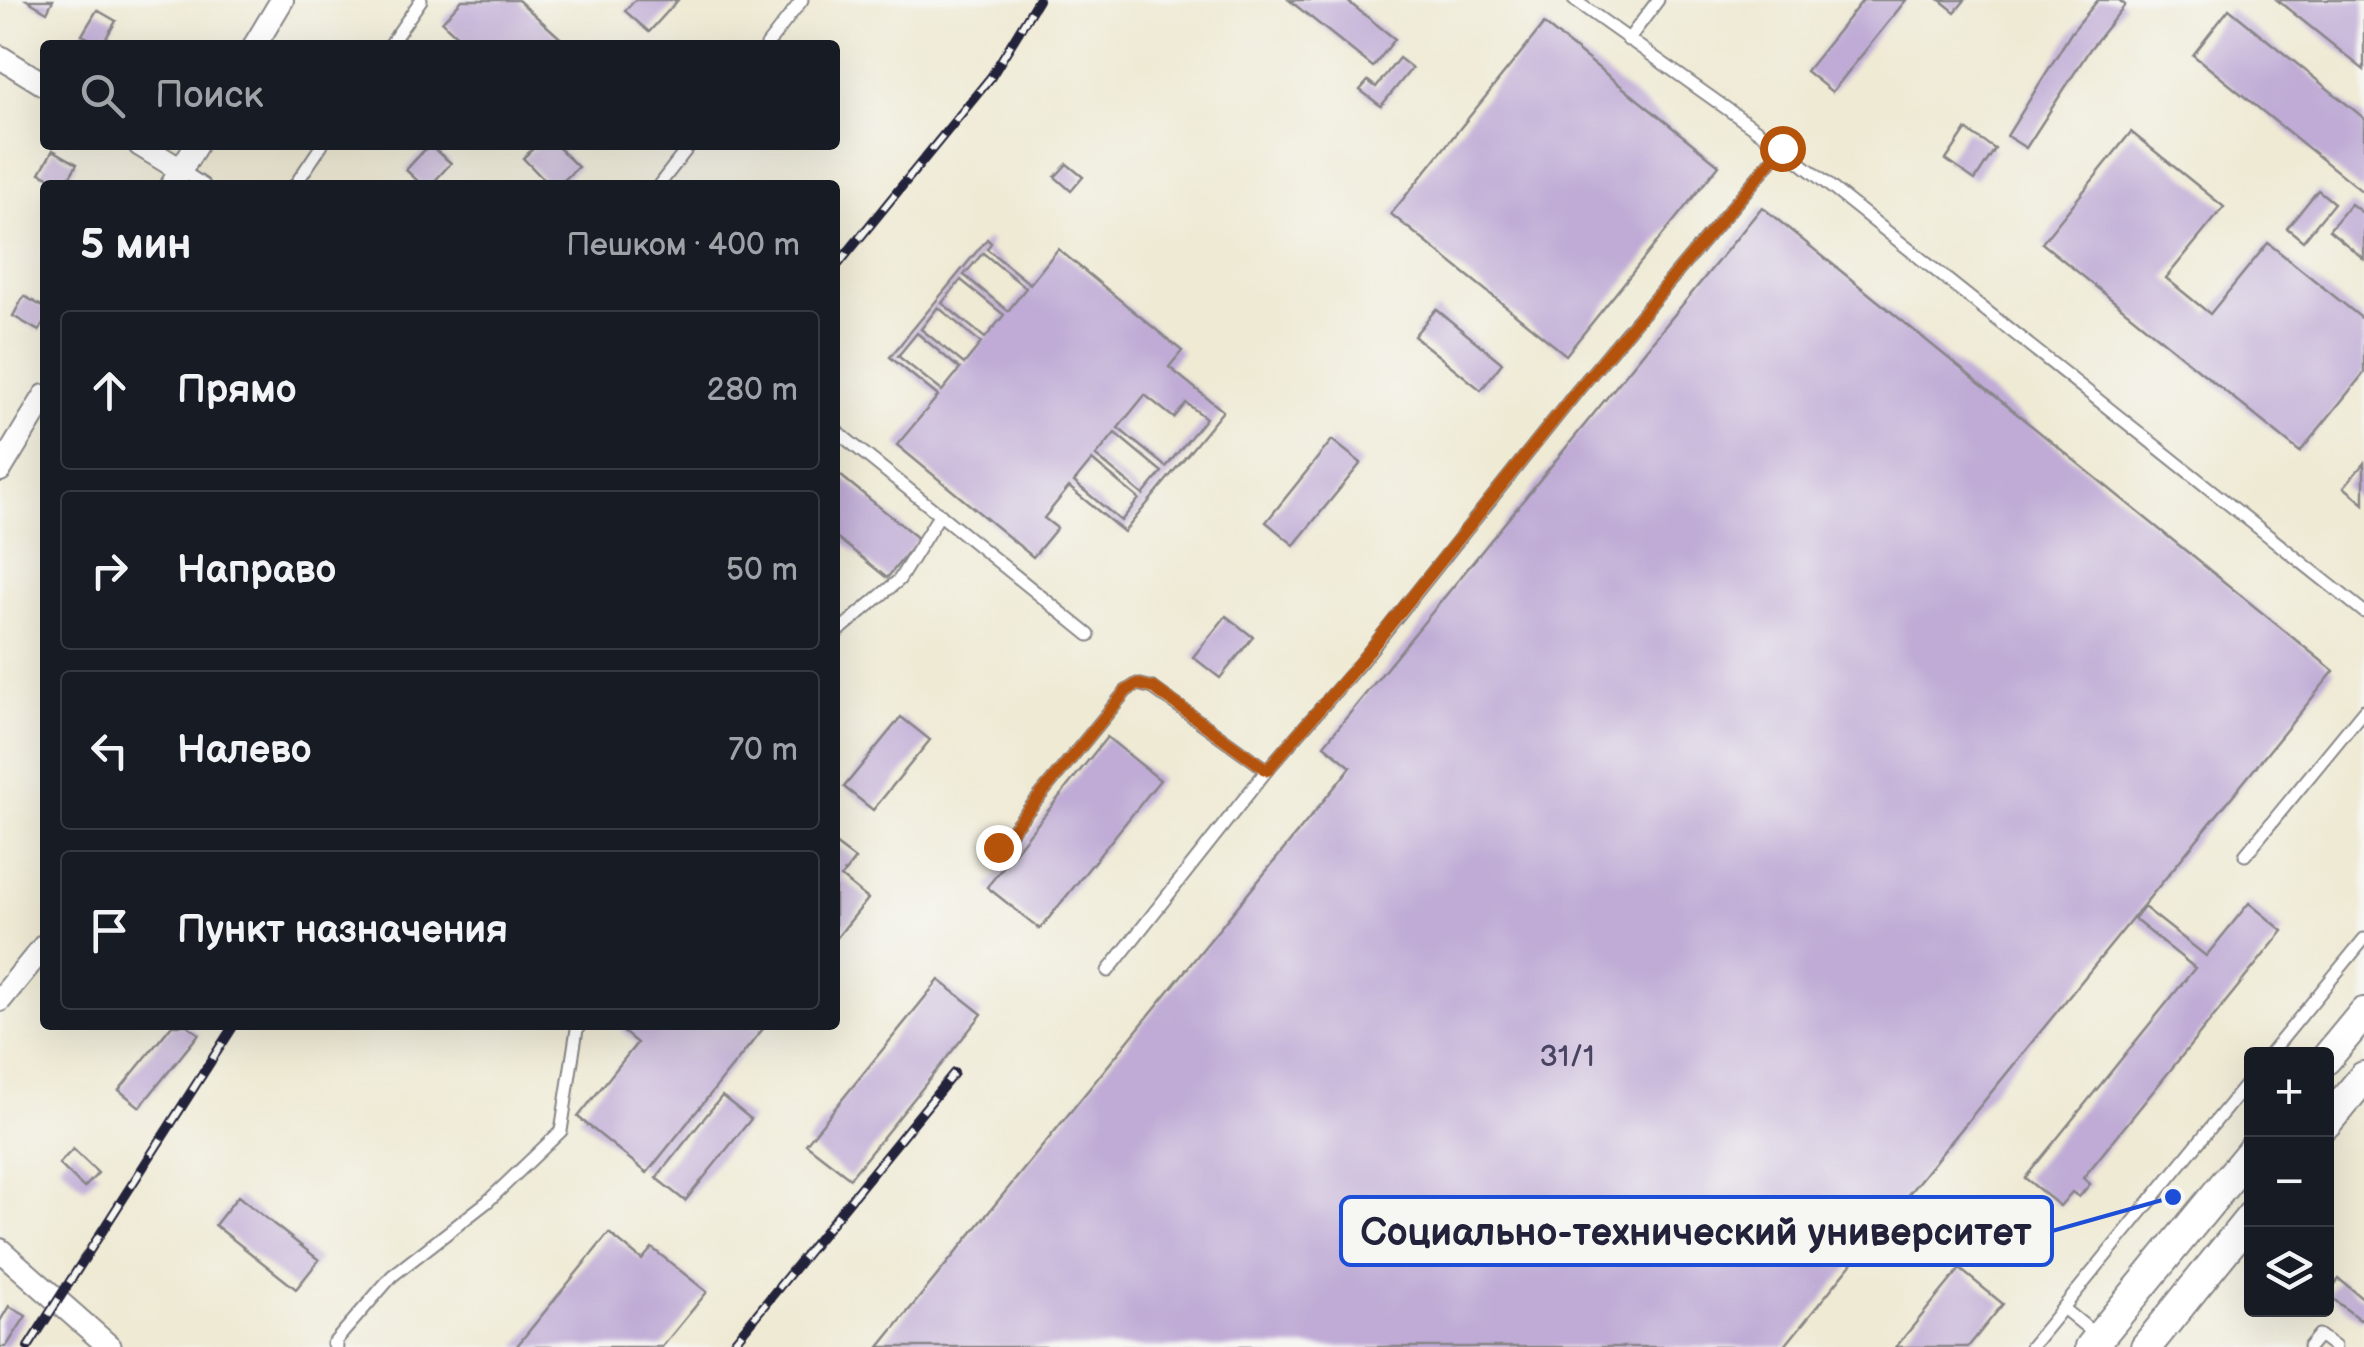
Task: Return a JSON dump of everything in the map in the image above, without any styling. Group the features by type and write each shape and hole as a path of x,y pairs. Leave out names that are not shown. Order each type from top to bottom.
{"street":[{"path":"258,40 282,0"},
{"path":"0,57 40,83"},
{"path":"145,150 176,178 193,150"},
{"path":"0,470 38,423"},
{"path":"0,1000 40,951"},
{"path":"2334,1048 2364,1012"},
{"path":"2334,1113 2364,1076"},
{"path":"2101,1344 2244,1160"},
{"path":"2146,1347 2244,1226"},
{"path":"0,1250 110,1347"}],"lane":[{"path":"393,40 421,0"},
{"path":"772,40 802,0"},
{"path":"1574,0 1782,148 2364,612"},
{"path":"1628,40 1658,0"},
{"path":"1108,972 1267,770 1782,148"},
{"path":"298,180 318,150"},
{"path":"663,180 686,150"},
{"path":"840,434 1090,635"},
{"path":"840,630 899,580 940,514"},
{"path":"998,847 1126,691 1137,684 1154,688 1267,770"},
{"path":"2246,856 2364,710"},
{"path":"2276,1047 2364,939"},
{"path":"337,1347 333,1344 392,1276 487,1202 561,1131 577,1030"},
{"path":"2031,1347 2244,1087"},
{"path":"2063,1308 2101,1344"},
{"path":"2309,1347 2319,1334 2335,1347"}],"building":[{"path":"27,0 53,0 47,12"},
{"path":"462,0 518,0 562,40 462,40 442,22"},
{"path":"635,0 678,0 649,32 625,11"},
{"path":"1289,0 1346,0 1395,39 1373,67"},
{"path":"1863,0 1906,0 1832,92 1806,71"},
{"path":"1940,0 1965,0 1955,12"},
{"path":"2098,0 2119,0 2125,5 2090,49 2026,148 2007,136 2071,33"},
{"path":"2277,0 2364,0 2364,70"},
{"path":"2229,9 2364,118 2364,193 2193,55"},
{"path":"97,10 116,21 105,40 82,35"},
{"path":"1544,24 1719,165 1566,355 1391,214"},
{"path":"1399,58 1412,68 1381,106 1360,90 1368,81 1376,87"},
{"path":"1966,130 1995,149 1975,180 1946,160"},
{"path":"2131,132 2224,207 2166,278 2210,314 2268,243 2364,320 2364,373 2300,452 2042,243"},
{"path":"53,150 77,164 68,180 55,180 40,173"},
{"path":"424,150 435,150 451,163 436,180 417,180 406,170"},
{"path":"532,150 561,150 578,167 564,180 544,180 523,158"},
{"path":"1067,164 1083,177 1071,191 1055,177"},
{"path":"2318,190 2334,203 2303,241 2287,228"},
{"path":"2351,204 2364,214 2364,259 2329,230"},
{"path":"1762,207 2334,671 1784,1347 879,1347 1351,767 1324,745"},
{"path":"987,239 991,243 987,249 1030,284 1058,249 1182,351 1169,367 1223,411 1124,532 1069,487 1044,518 1057,528 1033,557 897,445 938,396 890,357","holes":["983,253 1026,288 1008,311 964,275","961,280 1004,315 985,338 942,303","938,307 981,343 964,364 921,329","917,333 960,369 942,391 898,356","1145,395 1174,418 1186,403 1206,418 1166,467 1118,428","1115,433 1162,472 1143,495 1096,456","1092,460 1139,499 1121,521 1074,482"]},
{"path":"24,296 40,305 40,329 39,331 13,316"},
{"path":"1436,309 1502,363 1481,390 1414,336"},
{"path":"1332,440 1361,463 1294,545 1266,522"},
{"path":"2364,463 2364,504 2344,487"},
{"path":"840,475 919,539 887,578 840,540"},
{"path":"1226,616 1253,637 1220,678 1193,657"},
{"path":"901,717 930,740 873,810 844,787"},
{"path":"1107,737 1160,780 1040,929 987,887"},
{"path":"840,848 855,859 841,877 868,899 840,934"},
{"path":"2249,903 2283,931 2083,1178 2090,1184 2079,1197 2072,1192 2060,1206 2025,1178 2195,968 2134,919 2144,907 2206,956"},
{"path":"939,980 982,1014 850,1178 806,1144"},
{"path":"168,1030 194,1030 199,1034 140,1107 119,1090"},
{"path":"621,1030 762,1030 647,1173 578,1117 637,1043"},
{"path":"722,1096 751,1119 685,1201 656,1178"},
{"path":"73,1149 98,1173 84,1188 59,1164"},
{"path":"238,1196 319,1260 296,1289 215,1225"},
{"path":"609,1233 642,1260 652,1248 707,1292 662,1347 516,1347"},
{"path":"1960,1269 2003,1304 1968,1347 1896,1347"},
{"path":"2339,1279 2364,1299 2360,1320 2334,1300 2334,1285"},
{"path":"9,1306 26,1316 6,1347 0,1347 0,1321"}],"railway":[{"path":"840,262 991,77 1038,0"},
{"path":"28,1347 231,1030"},
{"path":"730,1347 954,1073"}],"place":[{"name":"Социально-технический университет","path":"2173,1197"}],"route":[{"path":"998,847 1126,691 1137,684 1154,688 1267,770 1782,148"}]}
